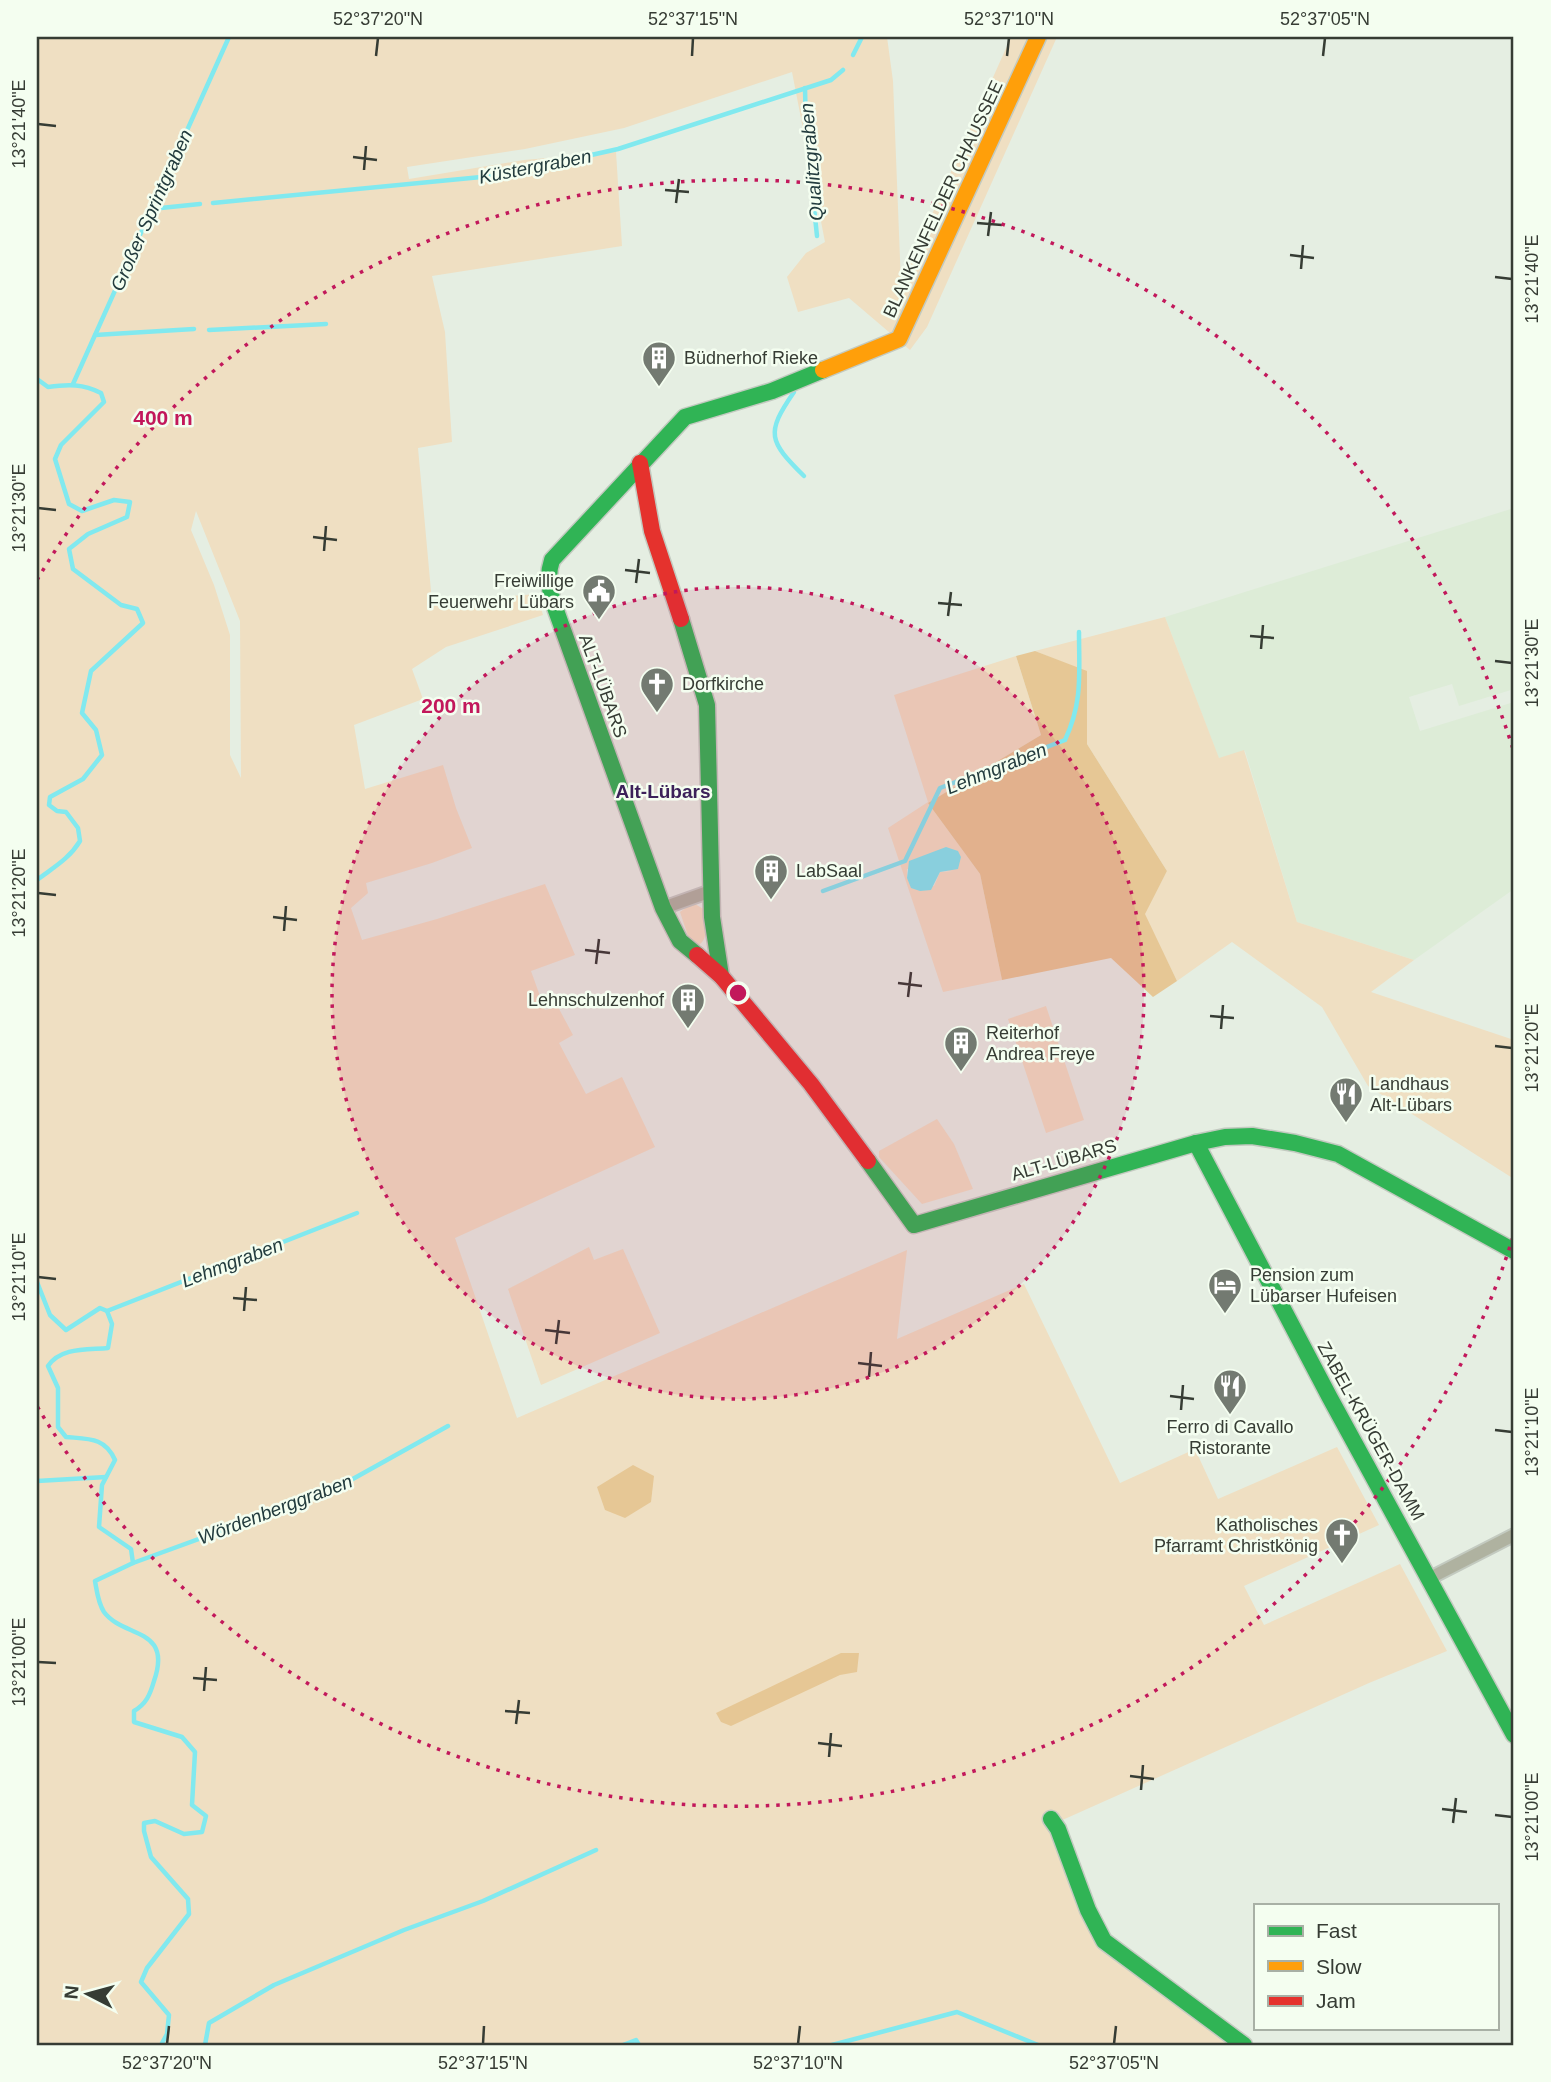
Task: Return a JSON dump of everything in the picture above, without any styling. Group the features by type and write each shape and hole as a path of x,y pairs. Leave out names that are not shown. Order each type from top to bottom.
{"street":[{"name":"BLANKENFELDER CHAUSSEE","path":"899,339 1038,37"},
{"name":"ALT-LÜBARS","path":"899,339 772,391 685,417 552,560 547,581 584,692 663,908 680,941 721,976 811,1084 914,1224 1196,1143 1225,1136 1252,1136 1338,1154 1514,1251"},
{"name":"ALT-LÜBARS","path":"640,463 652,531 707,705 711,891 715,949 721,976"},
{"path":"663,908 711,891"},
{"name":"ZABEL-KRÜGER-DAMM","path":"1196,1143 1330,1398 1514,1735"},
{"path":"1430,1578 1514,1535"},
{"path":"1051,1819 1058,1829 1088,1910 1104,1941 1244,2045"}],"shaded area":[{"path":"37,37 887,37 893,81 901,284 1011,37 1057,37 927,327 910,350 849,298 798,312 787,277 806,253 825,242 792,72 624,128 525,149 407,167 409,179 524,160 616,152 622,246 432,276 445,332 452,442 418,448 432,602 537,594 543,615 446,647 412,669 423,699 354,725 365,789 443,765 472,848 366,883 368,893 351,908 362,940 545,884 575,955 531,971 545,1010 558,1007 573,1035 559,1043 586,1094 622,1077 655,1147 455,1238 517,1418 907,1250 897,1339 1024,1284 1120,1483 1195,1449 1218,1499 1337,1447 1379,1525 1244,1586 1264,1625 1400,1564 1447,1651 1369,1683 1049,1826 1085,1915 1232,2045 37,2045","holes":["196,511 240,621 241,778 230,755 230,635 214,585 191,530"]},
{"path":"1514,508 1514,689 1459,706 1452,684 1409,697 1420,731 1514,702 1514,889 1414,960 1297,922 1245,751 1219,759 1165,617"},
{"path":"1165,617 1219,758 1244,750 1297,922 1414,960 1371,992 1514,1040 1514,1179 1368,1086 1322,1007 1232,942 1177,981 1144,914 1167,871 1087,744 1087,672 1035,651"},
{"path":"1035,651 1087,671 1087,744 1167,871 1145,914 1177,981 1153,997 1111,958 1002,980 980,874 928,803 1041,735 1016,656"},
{"path":"1016,656 1041,735 928,803 980,874 1002,980 943,992 888,828 928,802 894,695","holes":["907,869 953,871 940,872 934,886 907,878"]},
{"path":"695,904 705,910 706,926 704,940 697,946 690,942 680,912"},
{"path":"1046,1006 1084,1120 1046,1133 1008,1019"},
{"path":"937,1119 954,1144 973,1189 922,1204 879,1157 879,1151"},
{"path":"589,1247 594,1260 623,1249 660,1333 541,1385 508,1289"},
{"path":"633,1465 654,1476 651,1502 625,1518 605,1510 597,1487"},
{"path":"841,1653 859,1653 857,1672 840,1675 731,1726 721,1722 716,1713"}],"water":[{"path":"946,847 958,851 961,857 958,869 940,872 931,890 911,888 907,878 909,861"}],"waterway":[{"name":"Großer Sprintgraben","path":"73,384 229,37"},
{"name":"Küstergraben","path":"853,55 862,37"},
{"name":"Küstergraben","path":"213,203 502,175 618,149 831,80 843,70"},
{"name":"Qualitzgraben","path":"805,88 806,131 817,236"},
{"name":"Küstergraben","path":"151,209 200,204"},
{"path":"209,330 326,324"},
{"path":"95,335 194,329"},
{"path":"37,379 48,387 76,386 101,393 104,402 61,445 55,459 69,504 82,511 114,500 130,502 127,517 88,534 69,549 73,569 121,605 137,609 143,623 91,671 82,713 96,730 102,755 83,779 50,797 49,805 57,811 66,812 78,828 80,841 66,858 37,880"},
{"name":"Qualitzgraben","path":"794,392 778,418 775,437 784,454 804,476"},
{"name":"Lehmgraben","path":"823,891 905,861 940,788 1065,740 1077,700 1079,632"},
{"name":"Lehmgraben","path":"107,1311 357,1213"},
{"path":"37,1282 50,1315 66,1330 100,1308 107,1311 112,1324 108,1348 67,1352 48,1366 58,1388 58,1427 66,1437 101,1443 115,1460 102,1485 99,1527 131,1549 133,1563 95,1581 100,1605 112,1620 152,1642 157,1651 158,1664 152,1686 145,1702 134,1711 134,1722 182,1737 195,1752 192,1805 206,1816 202,1832 184,1834 155,1821 144,1823 151,1857 188,1899 189,1914 147,1968 141,1982 169,2015 167,2034 161,2045"},
{"name":"Wördenberggraben","path":"133,1563 333,1490 448,1426"},
{"path":"37,1481 106,1477"},
{"path":"205,2045 209,2023 274,1985 404,1930 483,1901 596,1850"},
{"path":"832,2045 957,2012 1038,2045"},
{"path":"623,2045 636,2040 639,2045"}],"traffic: fast":[{"path":"697,955 680,941 663,908 553,602 549,581 550,565 685,417 772,391 823,370"},
{"path":"681,619 707,705 712,917 721,976"},
{"path":"868,1161 914,1225 1196,1143 1225,1137 1252,1136 1338,1154 1514,1251"},
{"path":"1196,1143 1330,1398 1514,1735"},
{"path":"1051,1819 1058,1829 1088,1910 1104,1941 1244,2045"}],"traffic: slow":[{"path":"823,370 899,339 1038,37"}],"traffic: jam":[{"path":"640,463 652,531 681,619"},
{"path":"697,955 721,976 811,1084 868,1161"}],"place":[{"name":"Büdnerhof Rieke","path":"659,388"},
{"name":"Freiwillige Feuerwehr Lübars","path":"599,621"},
{"name":"Dorfkirche","path":"657,714"},
{"name":"LabSaal","path":"771,901"},
{"name":"Lehnschulzenhof","path":"688,1030"},
{"name":"Reiterhof Andrea Freye","path":"961,1073"},
{"name":"Landhaus Alt-Lübars","path":"1346,1124"},
{"name":"Pension zum Lübarser Hufeisen","path":"1225,1315"},
{"name":"Ferro di Cavallo Ristorante","path":"1230,1416"},
{"name":"Katholisches Pfarramt Christkönig","path":"1342,1565"}],"district":[{"name":"Alt-Lübars","path":"662,791"}]}
